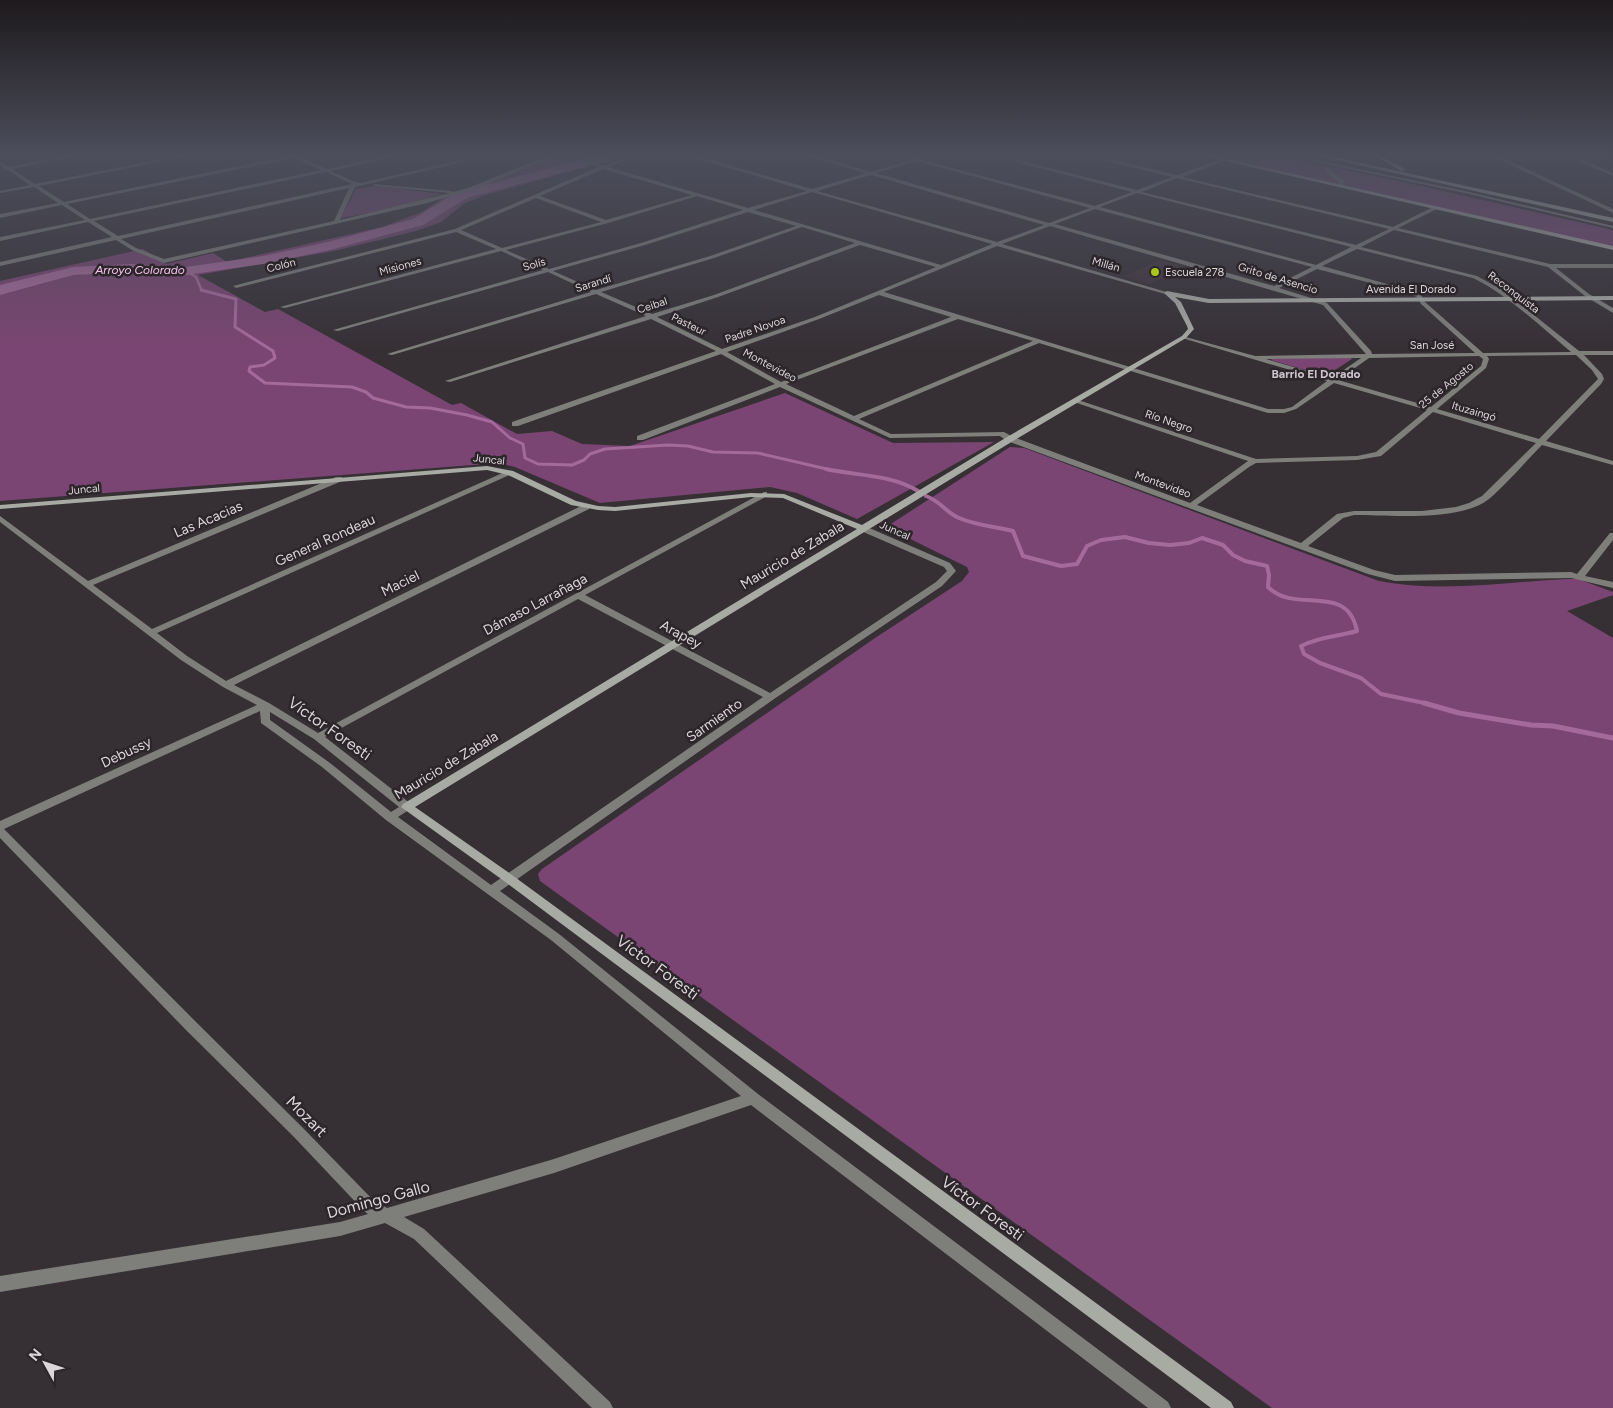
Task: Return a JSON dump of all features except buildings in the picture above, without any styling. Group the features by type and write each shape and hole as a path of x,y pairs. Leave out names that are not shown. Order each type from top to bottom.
{"street":[{"path":"0,239 95,219"},
{"path":"0,264 204,219"},
{"path":"89,220 134,249 162,261 167,261 352,219"},
{"name":"Colón","path":"236,286 457,230 483,219"},
{"path":"597,219 606,222"},
{"name":"Misiones","path":"283,307 617,219"},
{"name":"Solís","path":"336,330 643,244 721,219"},
{"path":"777,219 942,267"},
{"name":"Millán","path":"909,219 1166,293 1190,302"},
{"name":"Grito de Asencio","path":"1031,219 1276,287 1325,304 1369,350 1369,355"},
{"path":"997,244 1065,219"},
{"name":"25 de Agosto","path":"1135,219 1316,266 1419,296 1423,303 1486,359 1484,367 1383,450 1374,455 1357,458 1255,461"},
{"name":"Reconquista","path":"1243,219 1475,277 1486,282 1576,353 1596,371 1601,381 1485,498 1476,504 1450,511 1354,513 1340,516 1302,547"},
{"path":"1349,219 1550,266 1613,266"},
{"path":"1276,287 1413,219"},
{"path":"1483,219 1613,248"},
{"name":"Sarandí","path":"390,354 712,257 802,226"},
{"name":"Pasteur","path":"457,230 650,316 721,351"},
{"name":"Ceibal","path":"448,381 749,284 860,243"},
{"name":"Padre Novoa","path":"515,424 817,318 997,244"},
{"path":"1550,266 1613,311"},
{"path":"880,293 1129,370 1274,412 1294,408 1369,355"},
{"path":"1166,293 1178,304 1191,329 1184,338"},
{"name":"Avenida El Dorado","path":"1190,302 1613,298"},
{"path":"1178,304 1190,302"},
{"path":"1178,304 1190,302"},
{"path":"640,438 956,317"},
{"name":"Ituzaingó","path":"1184,338 1613,463"},
{"name":"Mauricio de Zabala","path":"390,817 1010,439 1184,338"},
{"path":"853,419 1037,342"},
{"name":"Montevideo","path":"721,351 782,385 890,436 997,433 1371,572 1395,578 1579,577 1613,585"},
{"name":"San José","path":"1252,358 1260,356 1613,353"},
{"name":"Río Negro","path":"1076,401 1255,461"},
{"path":"1191,506 1246,465 1255,461"},
{"name":"Juncal","path":"0,507 477,468 496,469 510,473 586,507 615,509 764,494 784,496 947,565 952,572"},
{"name":"General Rondeau","path":"150,633 510,473"},
{"name":"Las Acacias","path":"88,584 340,479"},
{"name":"Dámaso Larrañaga","path":"318,737 764,494"},
{"name":"Maciel","path":"226,685 586,507"},
{"path":"0,518 150,633 226,685 265,705"},
{"path":"1579,577 1613,535"},
{"name":"Sarmiento","path":"491,891 770,697 938,584 952,572"},
{"name":"Arapey","path":"579,596 770,697"},
{"name":"Víctor Foresti","path":"265,705 318,737 407,807 508,878 1225,1408"},
{"name":"Víctor Foresti","path":"265,705 266,721 326,765 390,817 556,937 753,1098 1162,1408"},
{"name":"Debussy","path":"0,826 265,705"},
{"name":"Mozart","path":"0,830 369,1206 419,1234 604,1408"},
{"name":"Domingo Gallo","path":"0,1284 330,1231 554,1166 753,1098"}],"shaded area":[{"path":"404,219 445,219 416,231 334,251 198,275 265,312 278,309 452,405 461,403 517,434 552,431 582,444 630,446 785,393 893,443 994,442 857,519 797,493 770,487 600,503 515,467 499,463 0,501 0,281 143,249 166,264 213,253 227,262 382,227"},
{"path":"1487,219 1564,219 1613,230 1613,247"},
{"name":"Escuela 278","path":"1161,260 1186,267 1149,284 1123,276"},
{"path":"1349,357 1352,359 1326,376 1271,360 1272,359"},
{"path":"1010,447 1024,448 1379,581 1426,586 1473,586 1578,579 1613,592 1613,595 1567,611 1613,638 1613,1408 1272,1408 540,881 538,874 542,869 875,638 962,581 969,572 967,567 886,527"}],"waterway":[{"name":"Arroyo Colorado","path":"0,290 73,271 131,268 186,271 263,260 330,246 424,219"},
{"path":"186,271 196,277 202,290"},
{"path":"202,290 236,299 235,327 273,351 275,358 264,365 250,367 249,371 265,383 352,387 366,392 373,398 406,407 430,408 492,422 510,438 523,444 525,458 538,464 572,465 584,460 590,454 605,449 668,445 688,446 713,452 758,453 828,469"},
{"path":"828,469 885,478 907,485 918,491"},
{"path":"926,496 959,518 1013,531 1023,556 1061,566 1077,564 1087,546 1101,540 1125,537 1149,543 1170,545 1189,543 1202,538 1223,545 1233,555 1245,561 1267,566 1269,575 1268,587 1279,595 1292,599 1332,602 1343,607 1351,616 1357,631 1322,638 1301,646 1304,654 1320,663 1361,678 1381,694 1429,704"},
{"path":"1424,703 1459,713 1531,725 1553,726 1613,738"}],"railway":[{"path":"1578,219 1613,227"}],"place":[{"name":"Escuela 278","path":"1155,272"}],"district":[{"name":"Barrio El Dorado","path":"1316,374"}]}
